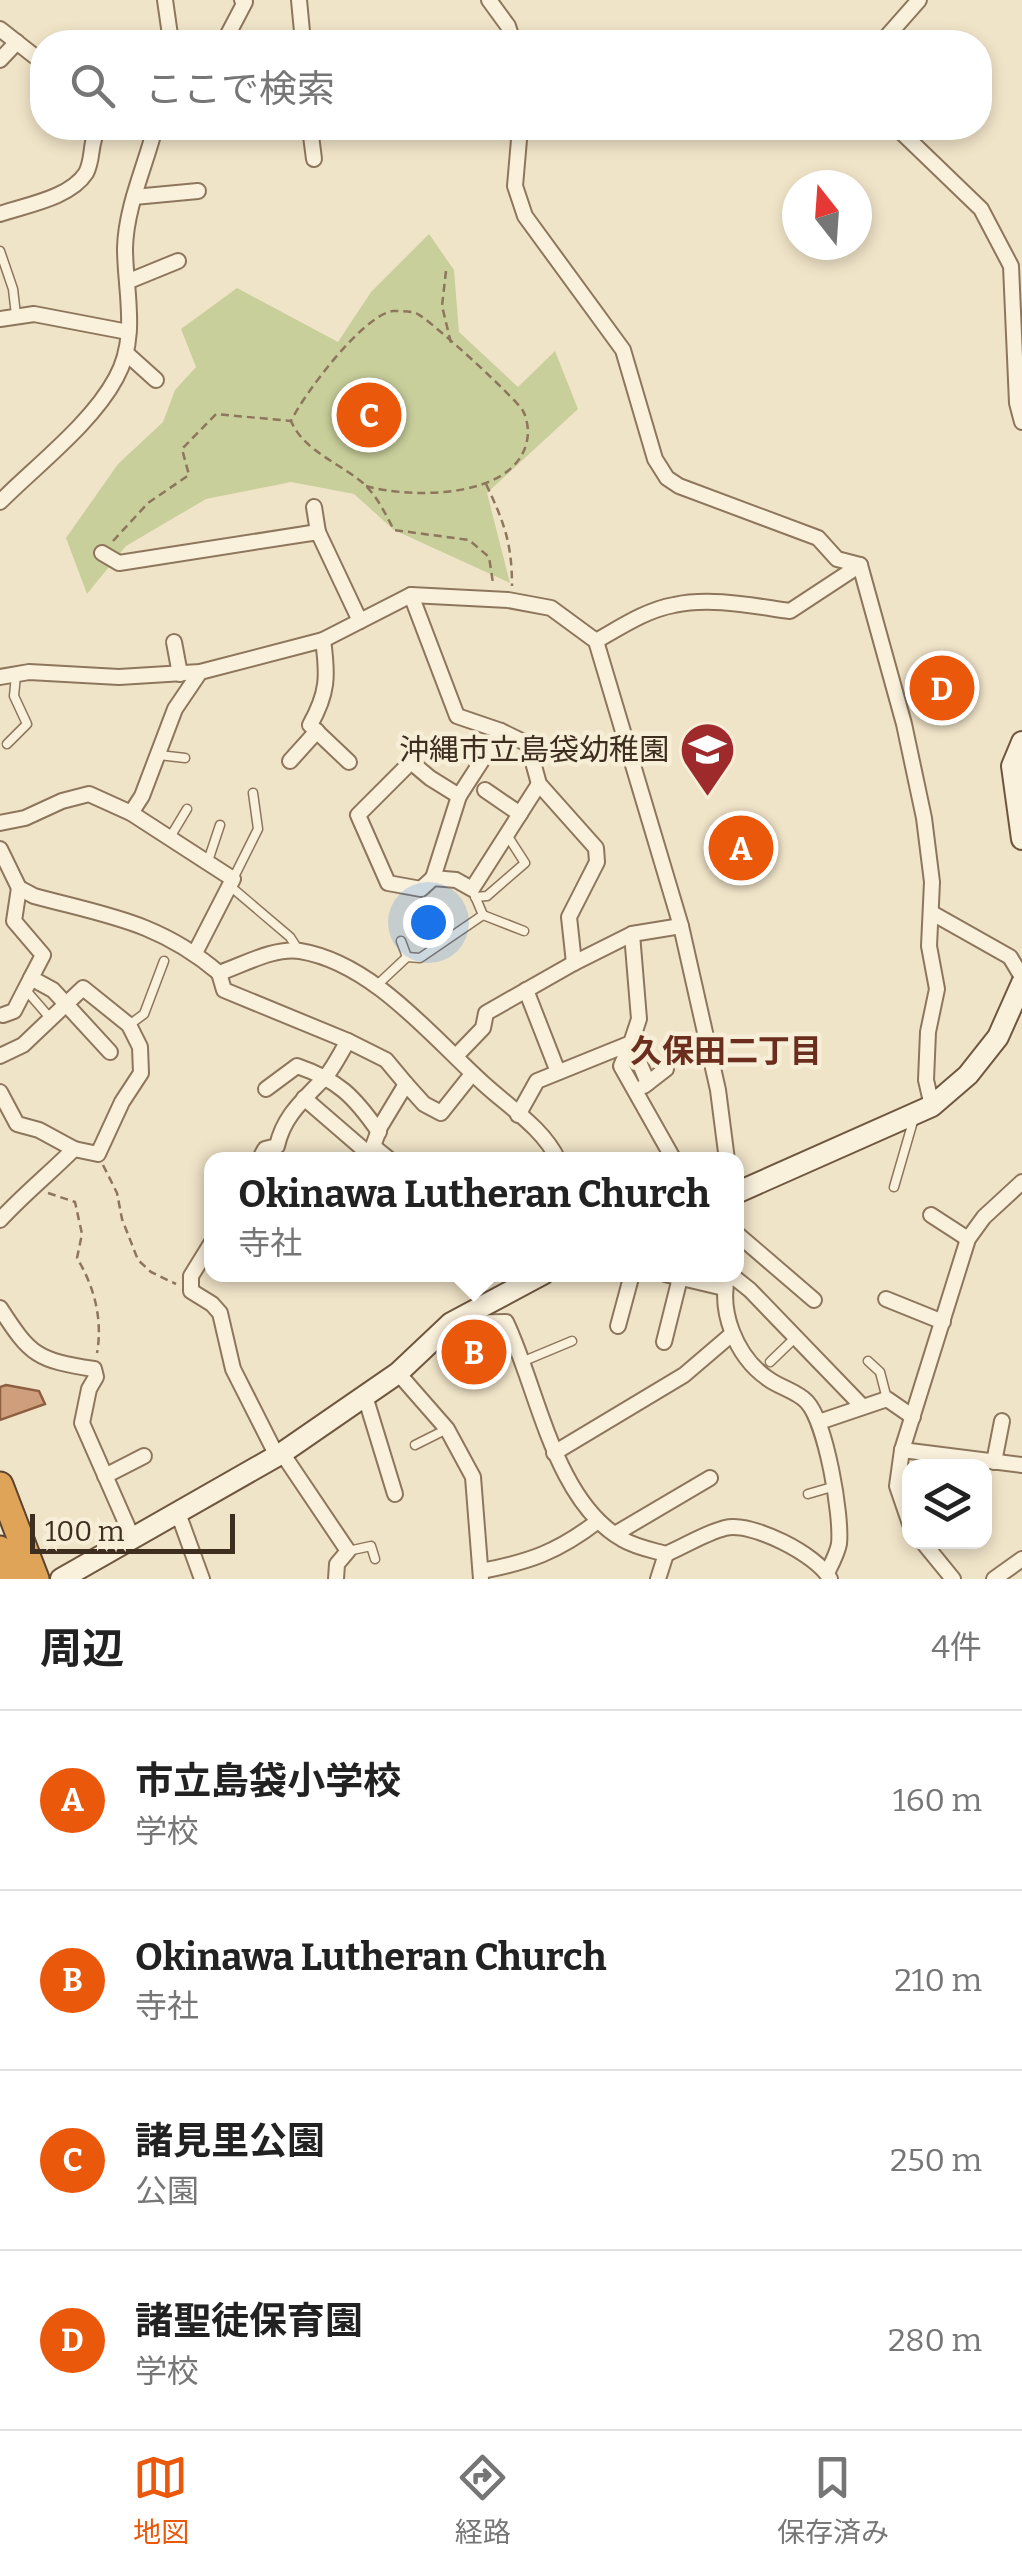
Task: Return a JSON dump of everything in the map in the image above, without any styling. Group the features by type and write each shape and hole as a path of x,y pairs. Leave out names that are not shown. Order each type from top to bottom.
{"highway":[{"path":"0,1485 36,1579"},
{"path":"0,1549 11,1579"}],"street":[{"path":"164,0 169,30"},
{"path":"231,30 246,2 242,0"},
{"path":"299,0 302,30"},
{"path":"488,0 509,30"},
{"path":"892,30 918,0"},
{"path":"0,29 30,52"},
{"path":"0,60 17,42"},
{"path":"0,214 65,192 85,174 92,140"},
{"path":"0,502 89,414 116,378 126,352 128,332 125,247 134,197 151,140"},
{"path":"312,140 314,159"},
{"path":"519,140 515,186 524,216 623,350 655,458 667,478 679,486 818,538 837,559 860,566"},
{"path":"909,140 981,209 1011,266 1017,403 1022,422"},
{"path":"134,197 198,191"},
{"path":"128,281 178,260"},
{"path":"0,319 34,314 128,332"},
{"path":"126,352 156,380"},
{"path":"314,508 318,532 360,621"},
{"path":"102,554 119,563 318,532"},
{"path":"596,641 647,613 676,604 728,603 790,611 860,566"},
{"path":"860,566 904,724 924,818 932,882 929,946 937,989 928,1032 923,1109"},
{"path":"411,595 457,716 528,744 539,784 596,848 597,862 568,917 574,962"},
{"path":"0,677 29,672 119,677 200,672 324,640 411,595 495,596 551,608 596,641 681,926 718,1090 727,1152"},
{"path":"324,640 325,698 310,725 348,762"},
{"path":"174,642 180,674"},
{"path":"131,813 142,796 175,709 200,672"},
{"path":"290,761 316,730"},
{"path":"459,796 411,762 358,815 388,883 421,889 433,878 459,796 501,731"},
{"path":"1022,742 1012,766 1022,839"},
{"path":"443,848 456,880 473,893 539,784"},
{"path":"485,790 520,814"},
{"path":"0,823 89,794 131,813 231,882 195,953"},
{"path":"0,848 19,888 14,922 43,955 14,1011 3,1014"},
{"path":"433,878 456,880"},
{"path":"19,888 34,896 149,927 195,953 220,973 224,990 386,1060 424,1104 441,1113 472,1074"},
{"path":"744,1189 923,1109 968,1075 998,1037 1022,980 1010,957 932,913"},
{"path":"0,925 18,926"},
{"path":"486,1013 632,934 681,926"},
{"path":"632,934 640,1018 621,1066 642,1087 670,1152"},
{"path":"220,973 278,952 298,951 340,964 428,1027 472,1074 550,1142 554,1152"},
{"path":"28,984 53,990 110,1052"},
{"path":"0,1056 23,1046 83,988 129,1026 140,1046 140,1074 98,1154 74,1149 17,1124 0,1092"},
{"path":"526,990 558,1072"},
{"path":"456,1056 482,1028 486,1013 482,995"},
{"path":"279,1152 281,1128 326,1076 348,1041"},
{"path":"518,1115 537,1081 631,1044"},
{"path":"266,1088 297,1066 326,1076 361,1106 372,1148"},
{"path":"642,1087 666,1069"},
{"path":"372,1148 406,1084"},
{"path":"304,1098 372,1148"},
{"path":"0,1220 74,1149"},
{"path":"902,1501 897,1486 902,1450 968,1239 1022,1182"},
{"path":"931,1214 968,1239"},
{"path":"744,1240 814,1300"},
{"path":"204,1255 191,1276 191,1291 220,1314 233,1369 280,1455 348,1552 337,1564 336,1579"},
{"path":"61,1579 280,1455 398,1373 451,1323 528,1282"},
{"path":"618,1326 630,1282"},
{"path":"664,1342 671,1282"},
{"path":"451,1323 506,1322 524,1361 554,1453 598,1522 615,1534 666,1554 728,1526 756,1532 801,1550 828,1576 838,1549 840,1525 819,1422 806,1400 764,1376 732,1334 727,1282"},
{"path":"733,1282 750,1290 862,1406"},
{"path":"886,1300 943,1322"},
{"path":"0,1308 20,1340 37,1356 94,1369 96,1378 82,1423 133,1539"},
{"path":"554,1453 684,1375 732,1334"},
{"path":"398,1373 447,1429 472,1477 481,1575 567,1545 598,1522"},
{"path":"365,1396 395,1494"},
{"path":"819,1422 886,1399 913,1417"},
{"path":"994,1462 1002,1421"},
{"path":"902,1450 1022,1465"},
{"path":"105,1476 144,1456"},
{"path":"615,1534 710,1478"},
{"path":"178,1513 202,1579"},
{"path":"928,1549 953,1579"},
{"path":"658,1579 666,1554"},
{"path":"994,1579 1022,1560"}],"lane":[{"path":"0,251 14,289 16,316"},
{"path":"8,744 26,724 14,696 16,674"},
{"path":"158,755 185,758"},
{"path":"253,793 258,829 231,882 290,937 298,951"},
{"path":"169,839 187,809"},
{"path":"207,864 220,825"},
{"path":"473,893 487,896 525,864 507,834"},
{"path":"473,893 482,915 524,931"},
{"path":"374,987 407,957 420,958 482,915"},
{"path":"401,942 407,957"},
{"path":"129,1026 144,1014 164,961"},
{"path":"28,984 51,1019"},
{"path":"894,1187 923,1109"},
{"path":"770,1362 796,1337"},
{"path":"524,1361 572,1341"},
{"path":"868,1362 880,1372 886,1399"},
{"path":"415,1445 447,1429"},
{"path":"808,1494 832,1487"},
{"path":"348,1552 371,1546 375,1560"}],"path":[{"path":"446,271 442,306 451,343"},
{"path":"291,421 302,399 371,320 391,311 416,313 510,394 525,414 528,433 522,454 510,469 485,483 442,493 409,495 366,486"},
{"path":"102,554 148,503 188,475 182,449 216,414 291,421"},
{"path":"291,421 299,439 366,486 394,530 469,540 488,557 495,596 512,588 512,554 507,529 485,483"},
{"path":"98,1154 117,1192 138,1260 151,1272 191,1291"},
{"path":"37,1187 74,1202 78,1214 82,1234 77,1258 88,1272 100,1332 94,1369"}],"green space":[{"path":"429,234 454,270 459,332 518,387 555,351 578,409 487,493 510,583 394,530 354,494 291,482 206,499 126,546 87,594 66,538 118,464 163,422 175,390 196,367 181,329 237,288 338,342 371,292"}],"building":[{"path":"0,1387 39,1391 45,1404 0,1420"}],"place":[{"name":"諸見里公園","path":"369,415"},
{"name":"諸聖徒保育園","path":"942,688"},
{"name":"沖縄市立島袋幼稚園","path":"708,799"},
{"name":"市立島袋小学校","path":"741,848"},
{"name":"Okinawa Lutheran Church","path":"474,1352"}],"district":[{"name":"久保田二丁目","path":"726,1051"}]}
